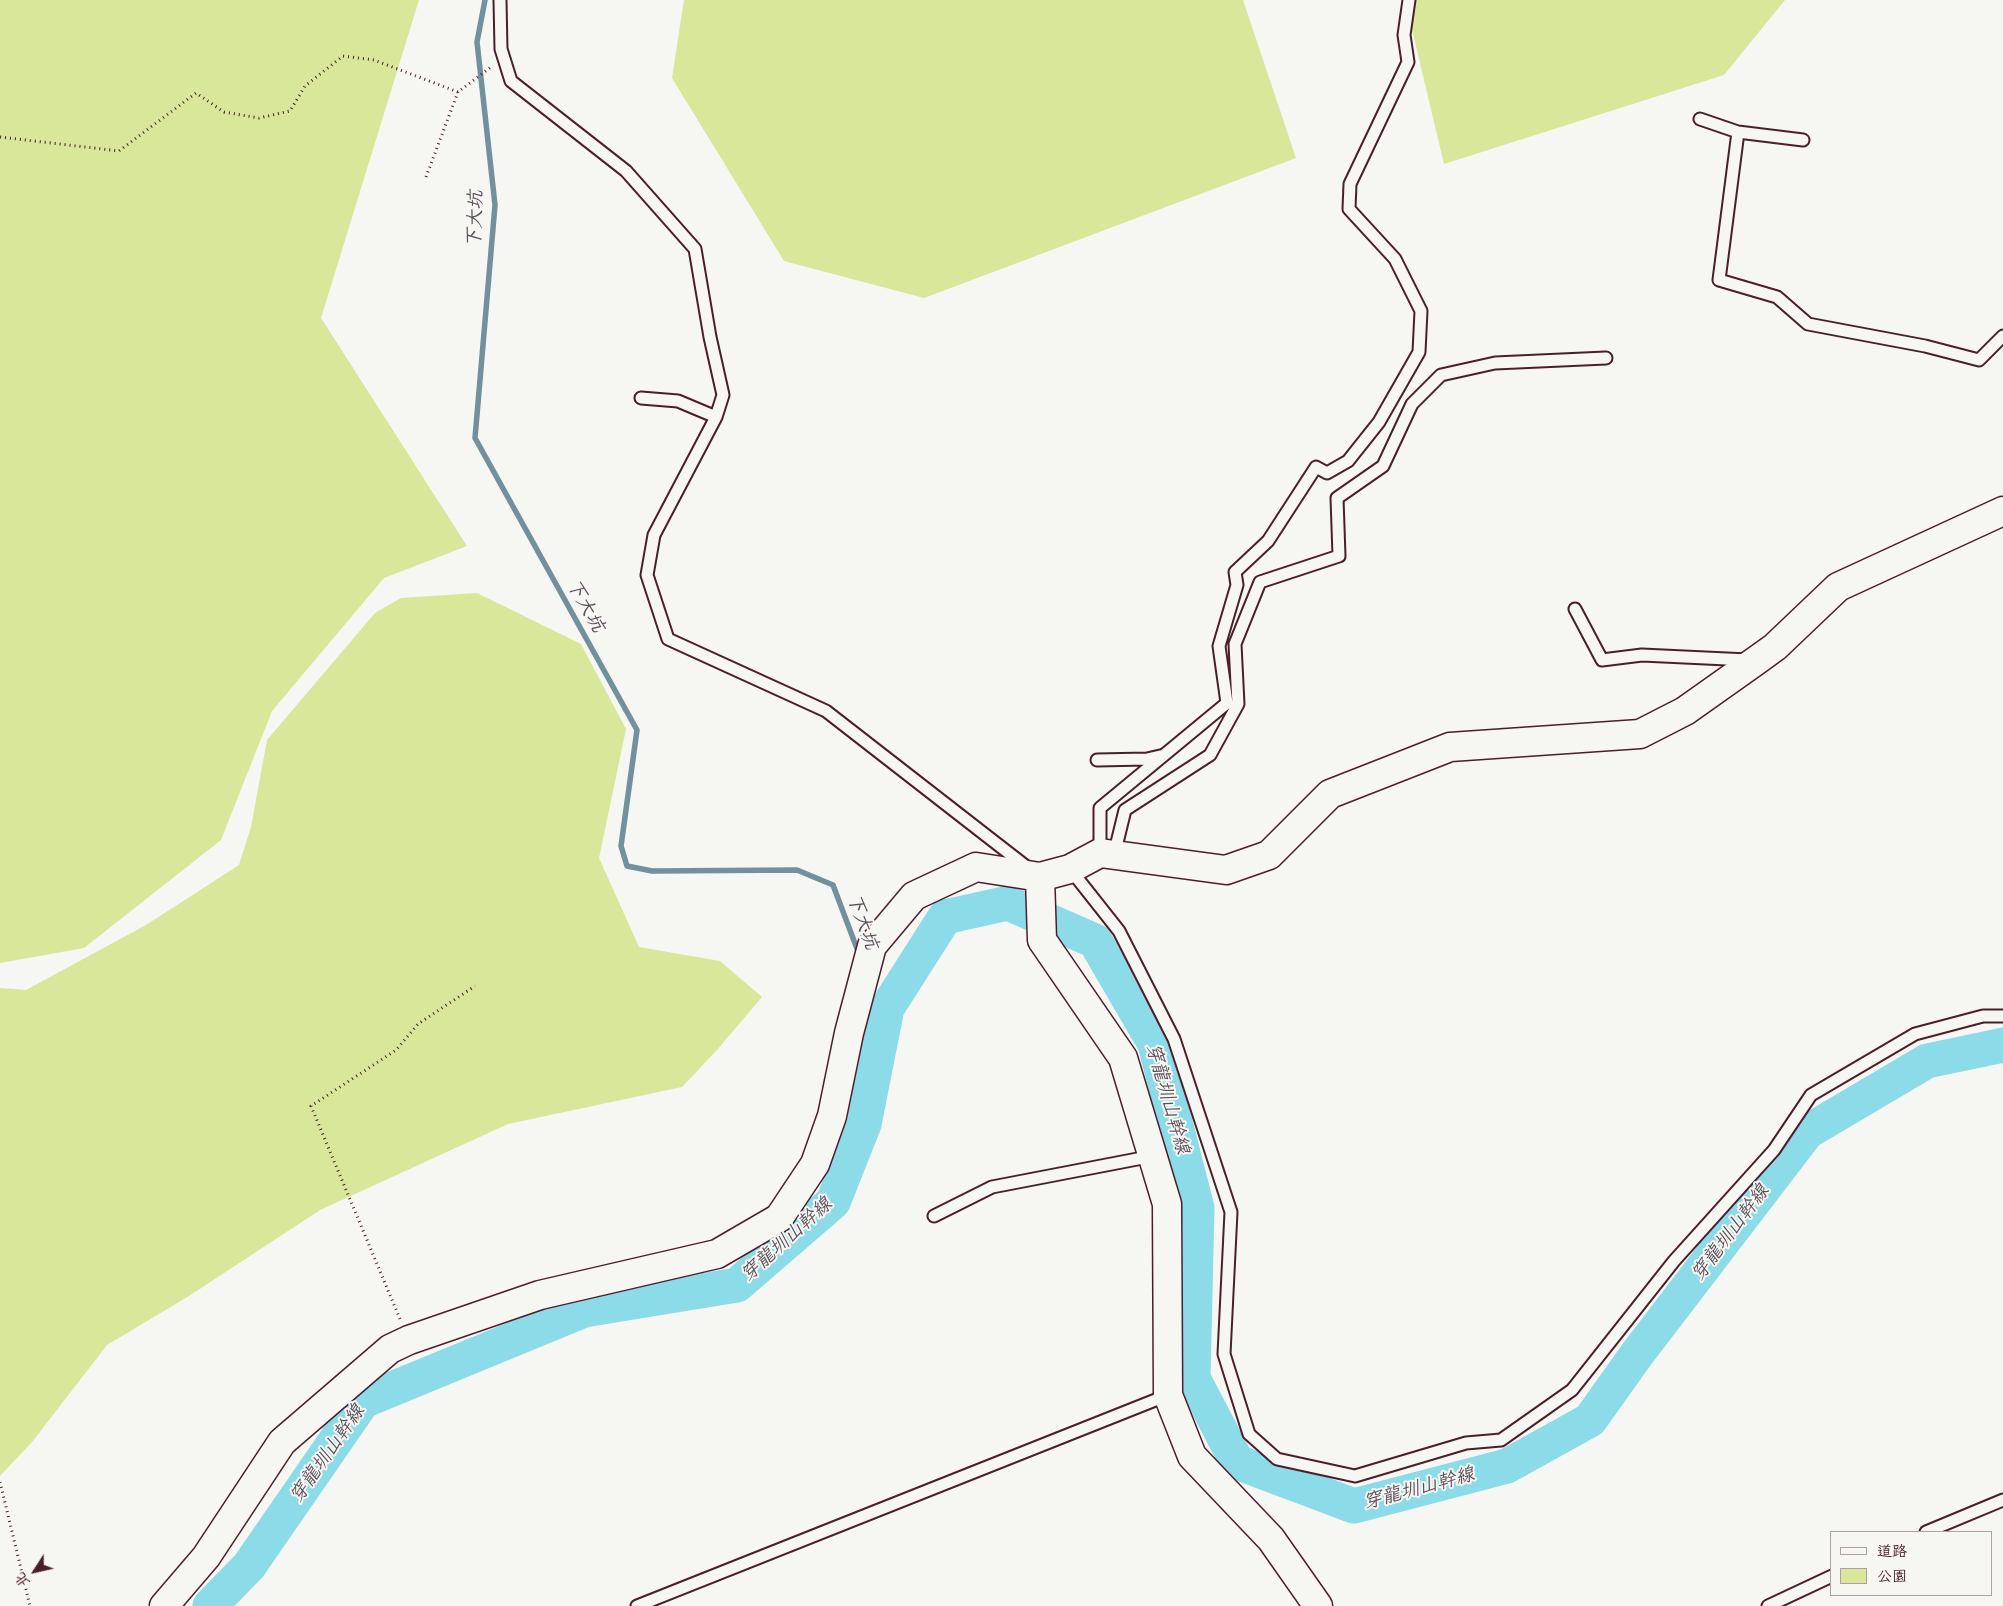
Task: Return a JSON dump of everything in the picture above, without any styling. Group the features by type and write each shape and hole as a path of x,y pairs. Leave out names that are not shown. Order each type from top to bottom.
{"street":[{"path":"164,1606 206,1557 282,1442 390,1349 409,1340 540,1295 718,1254 779,1218 815,1164 832,1116 849,1033 872,946 914,896 976,867 1040,877 1070,869 1107,854 1226,870 1269,855 1330,794 1450,746 1640,734 1684,710 1775,647 1838,587 2003,511"},
{"path":"1040,877 1042,940 1123,1058 1167,1204 1168,1395 1192,1456 1271,1540 1318,1606"}],"lane":[{"path":"500,0 500,50 511,82 626,171 695,249 710,337 723,395 716,417 654,535 647,574 668,639 826,711 1040,877"},
{"path":"1107,854 1100,808 1226,703 1218,646 1237,585 1235,572 1268,541 1316,467 1327,473 1348,461 1379,422 1419,352 1421,311 1395,259 1349,209 1350,184 1408,62 1404,35 1409,0"},
{"path":"1700,119 1738,132 1803,140"},
{"path":"1738,132 1719,280 1777,297 1808,324 1925,346 1979,360 2003,336"},
{"path":"1107,854 1125,810 1210,755 1238,704 1235,644 1260,582 1339,556 1337,498 1383,466 1412,404 1441,375 1494,363 1606,358"},
{"path":"641,398 678,401 716,417"},
{"path":"1575,609 1602,660 1642,655 1757,660"},
{"path":"1097,760 1148,759 1162,756"},
{"path":"1070,869 1119,931 1174,1039 1231,1212 1224,1354 1249,1434 1277,1459 1355,1476 1466,1444 1500,1440 1572,1390 1674,1261 1774,1150 1811,1095 1915,1034 1983,1016 2003,1016"},
{"path":"934,1216 992,1187 1152,1156"},
{"path":"641,1605 1168,1395"},
{"path":"1928,1531 2003,1500"},
{"path":"1768,1606 1830,1577"}],"path":[{"path":"0,137 119,151 196,94 224,112 259,118 290,111 306,86 343,56 374,60 458,92"},
{"path":"426,177 458,92 503,57"},
{"path":"409,1340 311,1106 396,1050 418,1024 475,986"},
{"path":"0,1482 30,1606"}],"green space":[{"path":"0,0 419,0 321,318 467,546 384,578 272,711 221,840 84,948 0,963"},
{"path":"684,0 1243,0 1296,158 924,298 784,261 672,78"},
{"path":"1412,0 1785,0 1724,75 1444,164 1409,17"},
{"path":"477,593 581,644 626,729 599,858 639,947 720,961 762,997 717,1050 682,1087 508,1124 320,1210 189,1296 107,1345 32,1442 0,1476 0,988 26,990 146,925 239,865 251,827 267,740 375,613 401,598"}],"waterway":[{"name":"下大坑","path":"485,0 477,42 495,205 475,438 637,730 621,846 627,866 652,871 797,870 833,885 859,954"},
{"name":"穿龍圳山幹線","path":"210,1606 249,1566 363,1401 584,1310 737,1285 833,1202 864,1124 887,1008 945,917 1008,903 1095,941 1155,1044 1197,1208 1193,1378 1237,1462 1354,1506 1507,1466 1590,1420 1637,1354 1807,1132 1927,1061 2003,1045"},
{"name":"下大坑","path":"870,997 881,1039"}]}
